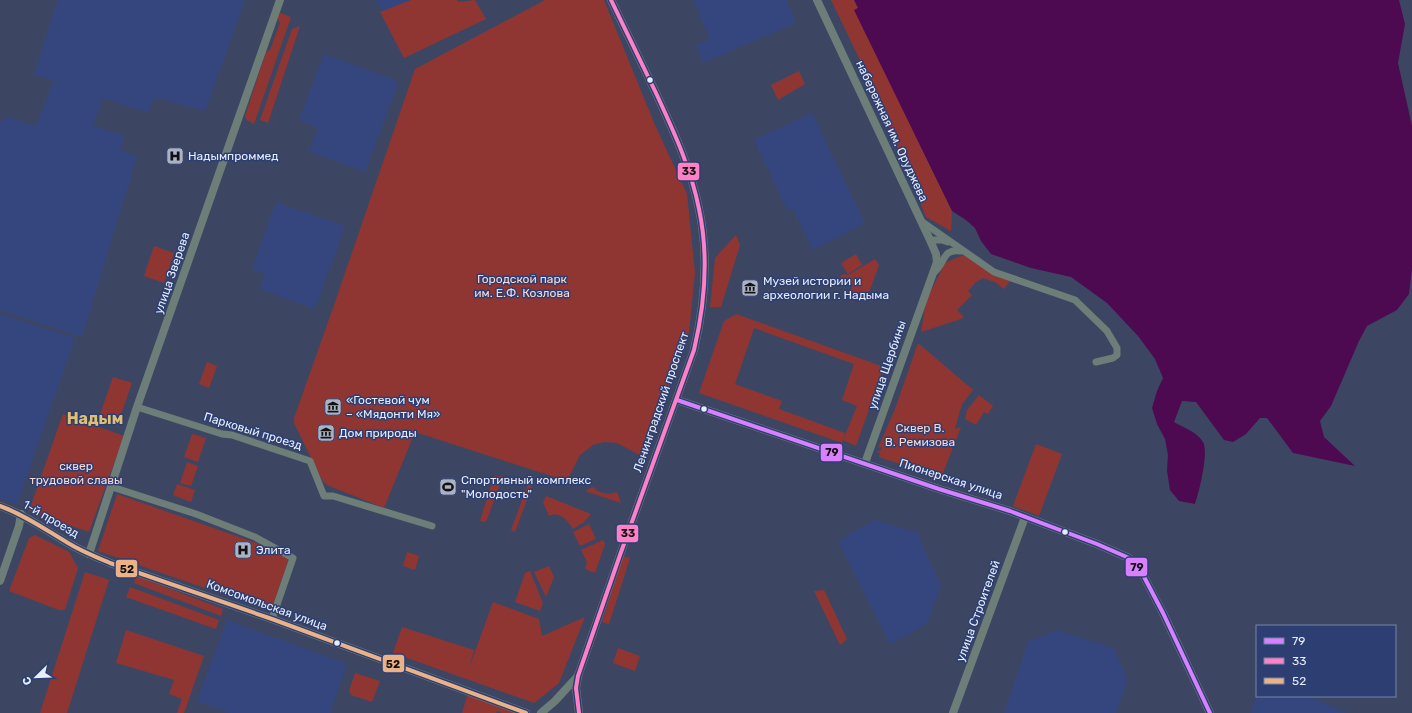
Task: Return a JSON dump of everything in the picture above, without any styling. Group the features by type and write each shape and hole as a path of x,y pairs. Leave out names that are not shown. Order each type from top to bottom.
{"street":[{"name":"улица Зверева","path":"90,554 138,407 280,0"},
{"name":"Ленинградский проспект","path":"578,676 694,350 700,325 705,280 705,260 700,210 683,154 611,0"},
{"name":"набережная им. Оруджева","path":"817,0 930,240 937,258 932,274"},
{"path":"921,222 994,272 1075,300 1108,331 1117,348 1117,355 1113,358 1096,362"},
{"path":"930,240 942,240 954,244"},
{"path":"932,274 948,252 956,250 963,251"},
{"name":"улица Щербины","path":"865,463 932,274"},
{"name":"Пионерская улица","path":"677,400 1057,528 1129,558 1142,573 1164,613 1210,713"},
{"name":"Парковый проезд","path":"138,407 222,434 232,435 310,461 324,496 333,496 432,526"},
{"path":"112,487 196,514 256,537 293,558 272,619"},
{"name":"1-й проезд","path":"0,506 21,514 69,544 90,554"},
{"path":"0,581 19,526 21,514"},
{"name":"улица Строителей","path":"953,713 1025,517"},
{"name":"Комсомольская улица","path":"90,554 272,619 526,713"},
{"path":"541,713 555,701 578,676"},
{"path":"578,676 576,688 579,713"}],"shaded area":[{"path":"58,0 245,0 205,111 154,97 148,113 103,98 93,125 125,136 120,149 137,156 82,337 0,310 0,121 4,122 5,116 36,126 53,82 72,87 34,74"},
{"path":"376,0 451,0 391,31"},
{"path":"693,0 787,0 796,23 703,63 696,45 710,39"},
{"path":"854,0 1399,0 1405,24 1398,63 1412,126 1412,269 1409,294 1397,310 1367,326 1331,406 1320,421 1324,437 1355,466 1293,453 1267,418 1260,418 1246,434 1233,442 1224,440 1196,402 1182,401 1174,422 1194,433 1203,442 1205,447 1205,455 1203,473 1195,504 1179,501 1170,490 1167,471 1168,455 1165,439 1157,424 1152,408 1163,378 1155,359 1138,336 1107,303 1071,277 1031,268 991,254 981,241 975,228 952,211 854,10 858,8"},
{"path":"324,54 395,80 397,86 365,172 309,151 318,128 299,120"},
{"path":"812,113 865,223 813,250 793,209 788,211 754,140"},
{"path":"276,202 345,226 315,309 260,289 265,274 252,269"},
{"path":"0,314 75,338 17,504 0,498"},
{"path":"874,520 917,532 941,586 927,624 890,644 838,541"},
{"path":"227,620 347,664 330,713 230,713 197,701"},
{"path":"1057,630 1113,648 1128,680 1116,713 1004,713 1028,642"},
{"path":"1256,697 1311,697 1346,713 1250,713"}],"green space":[{"path":"411,0 457,0 458,2 475,0 486,19 404,58 380,12"},
{"name":"Городской парк им. Е.Ф. Козлова","path":"545,0 604,0 655,125 687,194 695,273 689,333 643,457 617,443 604,442 593,445 580,455 567,481 415,432 384,508 327,485 322,480 294,423 294,418 415,69"},
{"path":"831,0 854,0 858,8 855,10 952,211 951,231 926,217 870,81"},
{"path":"280,13 291,17 254,124 247,120 245,116 266,52 270,50 280,23 277,18"},
{"path":"300,26 268,123 260,120 292,29"},
{"path":"799,71 805,84 778,100 771,85"},
{"path":"736,235 740,245 721,307 710,307 715,258"},
{"path":"154,246 174,253 164,283 144,276"},
{"path":"856,254 862,265 848,274 841,263"},
{"path":"963,255 1010,281 1004,289 995,282 983,278 976,282 968,291 972,295 957,310 964,317 921,332 926,301 945,263"},
{"path":"875,259 879,265 867,298 850,292 853,285 847,279 842,282 840,276 845,274 848,275"},
{"path":"736,314 884,367 856,446 843,440 857,406 842,400 854,364 754,328 735,384 782,401 779,409 845,433 842,443 699,393 724,321"},
{"name":"Сквер В. В. Ремизова","path":"918,343 973,390 962,404 955,429 961,427 941,478 879,457 880,453 876,452 881,450 882,447 878,448 895,409"},
{"path":"207,362 217,366 209,388 199,384"},
{"path":"113,377 132,383 117,426 98,420"},
{"path":"979,395 993,406 988,414 984,412 976,425 965,419 967,410"},
{"name":"сквер трудовой славы","path":"63,414 124,436 89,532 29,511"},
{"path":"192,434 206,438 198,462 184,457"},
{"path":"1036,444 1062,454 1039,516 1013,506"},
{"path":"187,462 198,466 191,486 180,483"},
{"path":"494,476 503,476 486,522 480,521"},
{"path":"177,484 195,490 191,502 173,495"},
{"path":"528,484 532,486 515,532 511,530"},
{"path":"593,487 604,493 617,492 621,503 585,491"},
{"path":"117,494 290,555 271,611 98,551"},
{"path":"546,496 591,514 584,522 573,529 563,517 557,515 549,516 543,502"},
{"path":"589,524 596,539 580,546 573,532"},
{"path":"35,535 69,552 78,568 65,610 59,610 9,591 29,538"},
{"path":"603,540 605,544 595,573 585,569 587,562 581,550"},
{"path":"407,552 419,556 415,570 403,566"},
{"path":"623,556 630,558 609,624 602,622"},
{"path":"549,566 554,577 546,597 534,572"},
{"path":"530,571 543,603 540,611 515,602 525,573"},
{"path":"85,572 109,580 67,713 40,713"},
{"path":"136,576 223,609 221,616 134,583"},
{"path":"130,587 219,620 216,629 126,597"},
{"path":"824,590 847,639 840,645 814,591"},
{"path":"493,602 539,619 542,636 585,617 559,683 534,703 393,653 402,627 474,650 469,668"},
{"path":"126,630 204,656 184,713 177,713 182,699 169,694 174,680 116,663"},
{"path":"618,648 640,656 635,671 613,663"},
{"path":"355,673 380,681 372,702 351,695 349,691"},
{"path":"468,693 516,713 502,713 497,711 496,713 462,713"}],"transit line":[{"name":"33","path":"579,713 576,688 578,676 694,350 701,315 705,262 702,227 696,194 681,150 656,93 611,0"},
{"name":"79","path":"677,400 939,489 1010,511 1097,544 1129,558 1142,573 1163,613 1210,713"},
{"name":"52","path":"0,506 27,518 78,549 110,563 272,619 526,713"}],"place":[{"name":"Надымпроммед","path":"175,156"},
{"name":"Музей истории и археологии г. Надыма","path":"750,288"},
{"name":"«Гостевой чум – «Мядонти Мя»","path":"333,407"},
{"name":"Дом природы","path":"326,433"},
{"name":"Спортивный комплекс \"Молодость\"","path":"448,487"},
{"name":"Элита","path":"243,550"}],"district":[{"name":"Надым","path":"95,418"}]}
